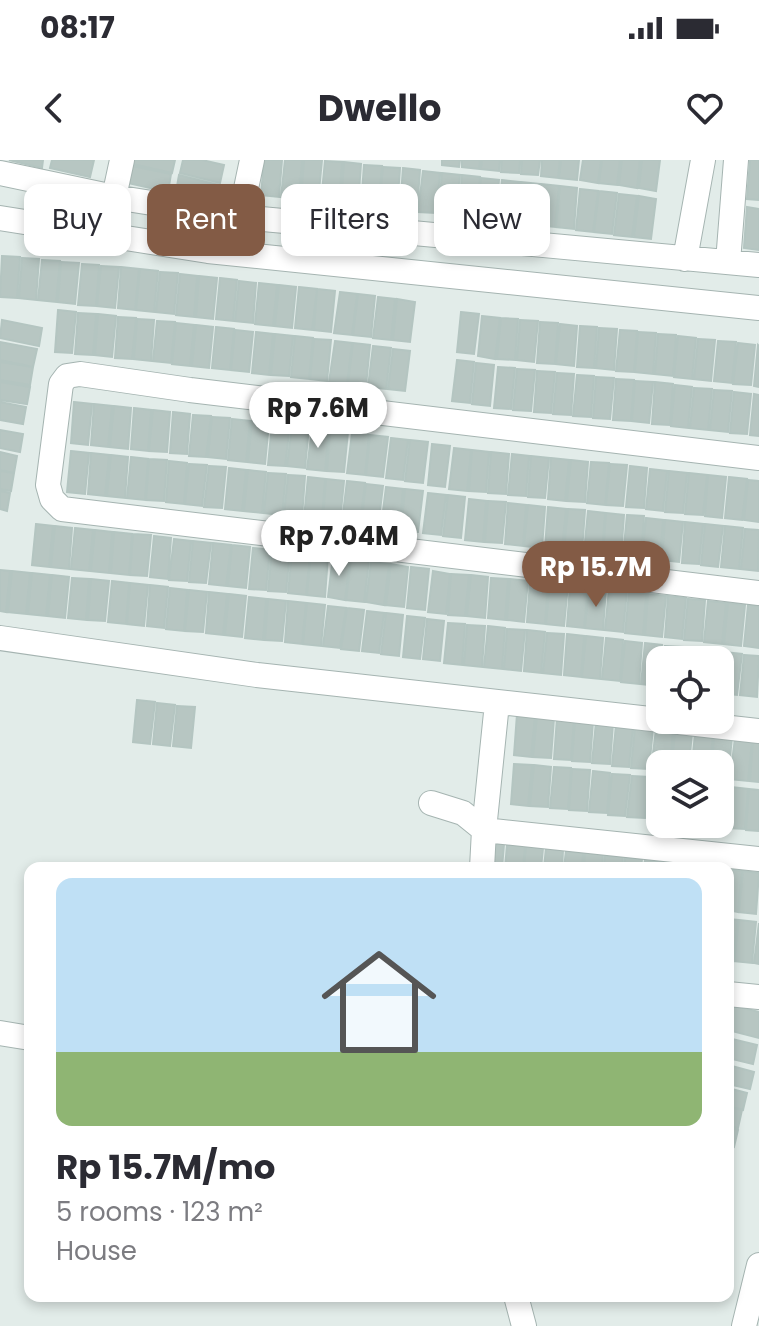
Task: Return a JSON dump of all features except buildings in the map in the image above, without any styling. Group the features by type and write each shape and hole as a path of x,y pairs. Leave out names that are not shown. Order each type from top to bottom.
{"street":[{"path":"117,184 122,160"},
{"path":"247,184 252,160"},
{"path":"685,259 703,160"},
{"path":"728,262 736,160"},
{"path":"0,173 52,184"},
{"path":"0,218 208,251 759,308"},
{"path":"265,219 434,235"},
{"path":"550,246 759,265"},
{"path":"467,278 469,256"},
{"path":"759,458 80,374 67,376 61,384 48,485 52,499 62,509 759,593"},
{"path":"0,638 211,669 759,731"},
{"path":"482,862 497,703"},
{"path":"431,803 463,813 484,830 759,859"},
{"path":"734,995 759,997"},
{"path":"0,1033 24,1037"},
{"path":"744,1326 759,1265"},
{"path":"518,1302 524,1326"}]}
